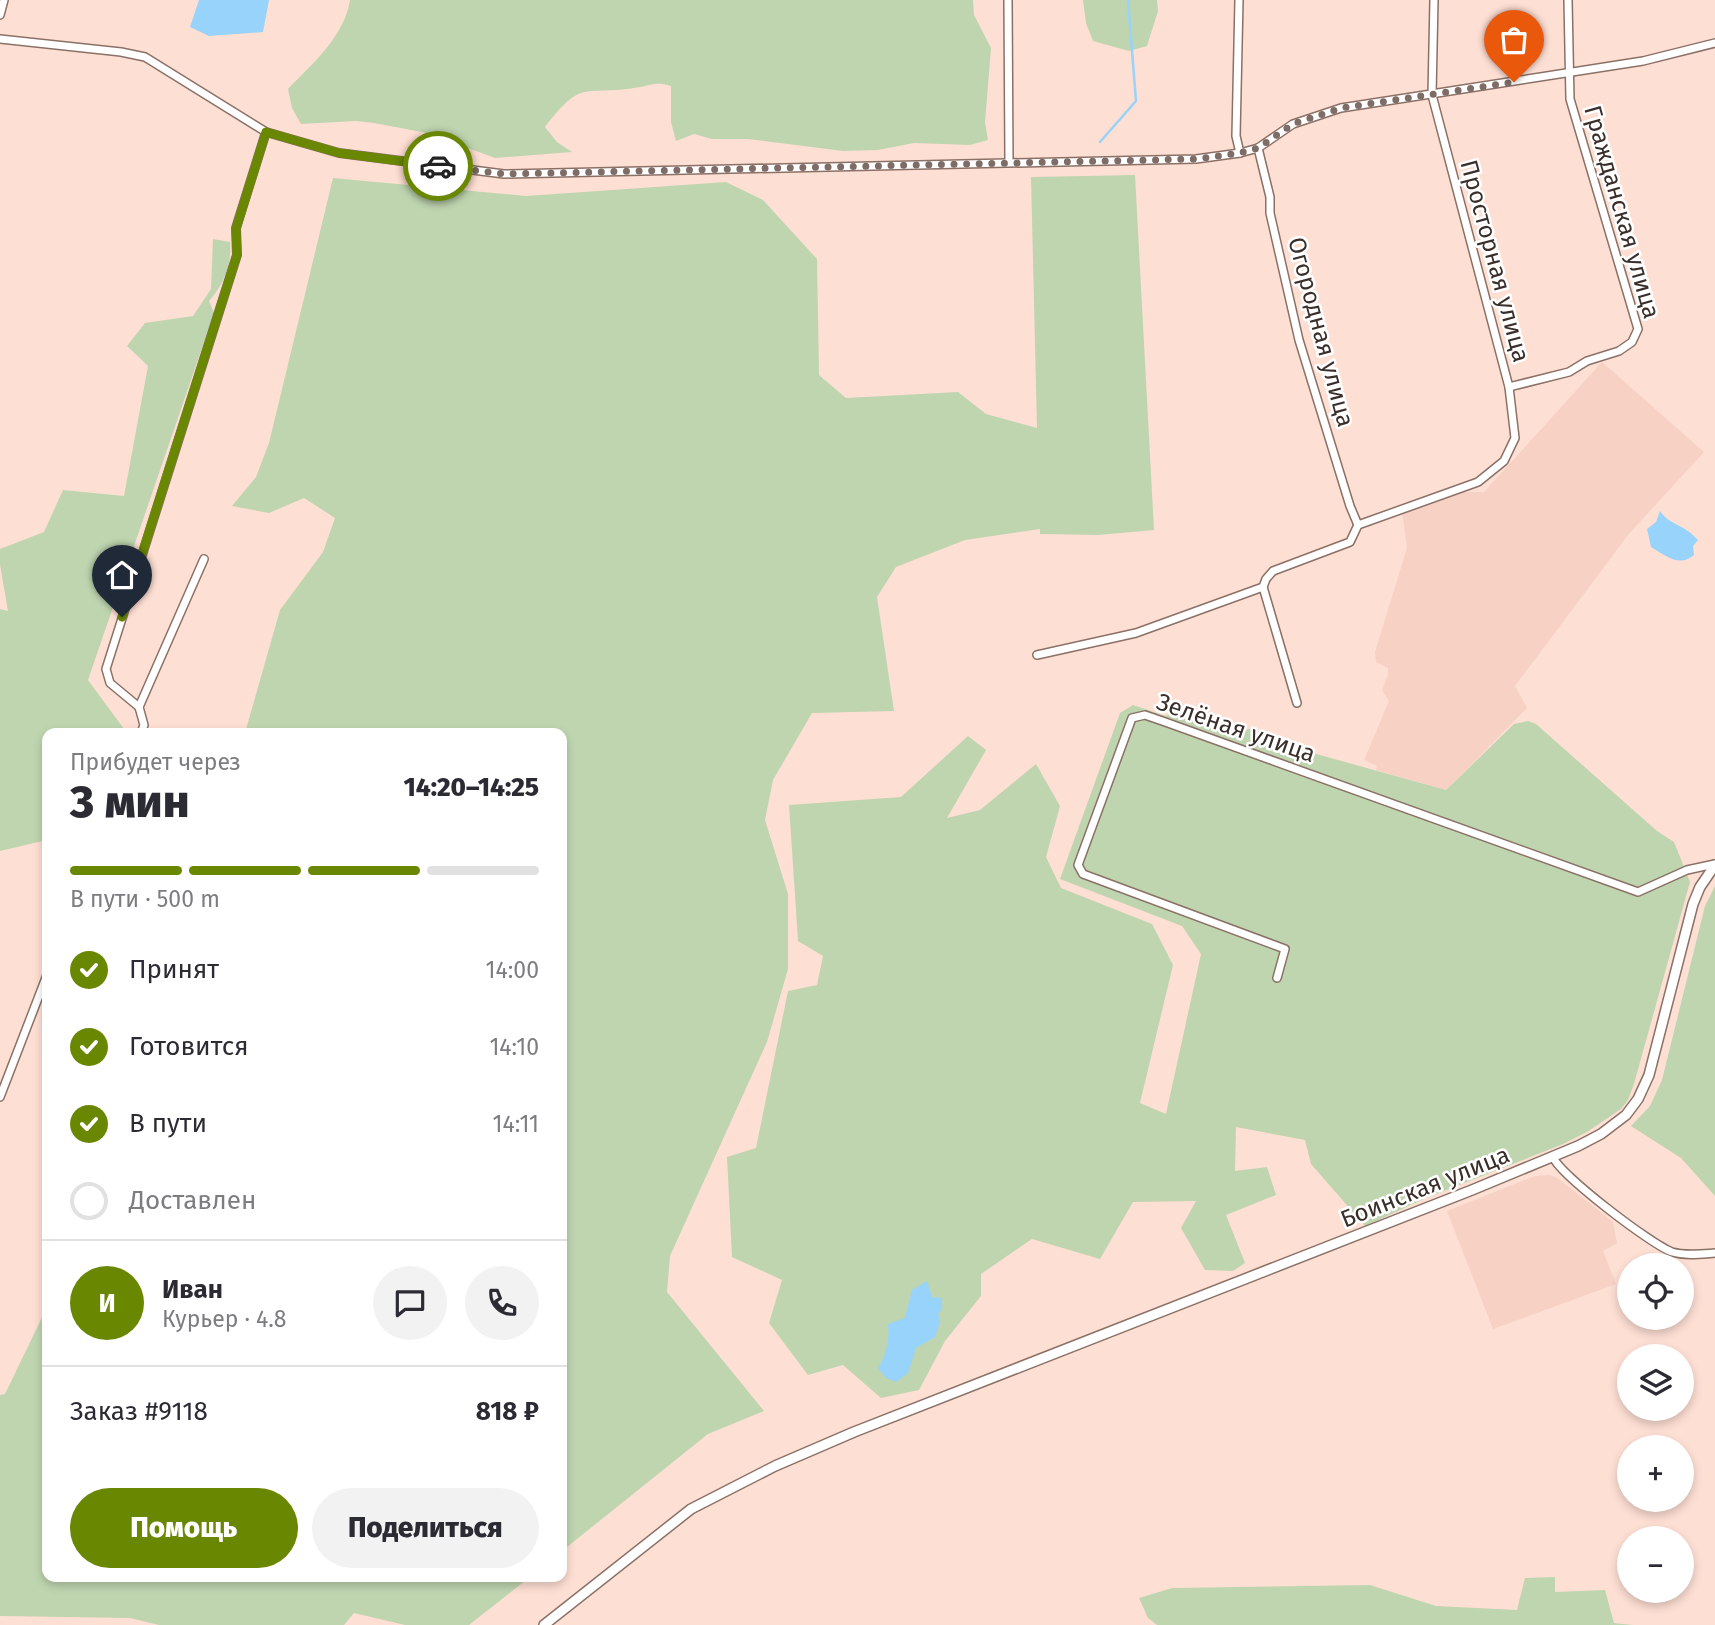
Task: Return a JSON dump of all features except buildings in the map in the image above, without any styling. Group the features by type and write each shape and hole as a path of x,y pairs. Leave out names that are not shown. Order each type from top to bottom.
{"street":[{"path":"0,15 4,0"},
{"path":"1008,0 1009,162"},
{"path":"1239,0 1236,136 1240,153"},
{"name":"Просторная улица","path":"1358,524 1478,482 1504,461 1515,438 1509,387 1432,95 1434,0"},
{"name":"Гражданская улица","path":"1509,387 1569,372 1587,361 1619,351 1632,342 1638,329 1570,99 1568,0"},
{"path":"0,39 145,57 266,132 339,153 504,174 1196,159 1258,148 1293,124 1341,108 1643,61 1715,43"},
{"path":"143,728 139,707 110,683 106,669 237,255 236,229 266,132"},
{"name":"Огородная улица","path":"1258,148 1298,340 1358,524"},
{"path":"1297,704 1263,587 1265,579 1273,571 1350,542 1358,524"},
{"path":"139,707 204,559"},
{"path":"1037,655 1136,633 1263,587"},
{"name":"Зелёная улица","path":"1277,978 1284,949 1083,874 1078,865 1132,718 1145,715 1638,892 1687,870 1715,865"},
{"name":"Боинская улица","path":"544,1625 691,1509 729,1488 854,1432 1553,1157 1601,1134 1626,1115 1638,1099 1655,1055 1693,904 1707,874 1715,865"},
{"path":"0,1097 42,988"},
{"path":"1553,1157 1556,1164 1582,1187 1659,1247 1683,1254 1715,1252"}],"shaded area":[{"path":"1602,362 1704,452 1628,535 1515,686 1527,708 1446,790 1376,770 1377,766 1364,760 1389,701 1382,690 1388,668 1376,662 1375,652 1407,548 1402,511 1456,492 1484,492"},
{"path":"1535,1176 1556,1177 1613,1222 1617,1243 1603,1251 1616,1284 1493,1329 1447,1211"}],"green space":[{"path":"350,0 973,0 974,15 991,48 985,122 988,140 970,145 914,143 878,150 843,151 748,139 712,139 694,134 676,141 671,122 671,86 660,84 584,92 568,101 545,127 557,142 572,152 495,158 427,133 374,123 356,121 301,124 292,108 288,89 334,38 347,13"},
{"path":"1083,0 1157,0 1158,11 1147,46 1129,51 1093,41 1086,23"},
{"path":"1135,175 1154,530 1098,535 1040,534 1040,529 965,540 896,567 877,597 894,711 812,713 773,780 765,820 788,894 788,969 767,1042 670,1256 667,1292 764,1411 708,1434 567,1547 567,728 246,728 280,610 323,552 335,518 304,498 269,513 232,506 256,477 269,443 333,178 526,196 726,182 763,200 817,259 819,375 846,398 958,392 986,414 1037,428 1031,177"},
{"path":"213,239 230,242 228,266 223,281 209,301 214,313 88,680 123,728 42,728 42,841 0,851 0,609 8,611 0,549 44,532 63,490 124,496 148,366 127,346 145,323 193,316 211,289"},
{"path":"1133,705 1166,716 1174,711 1233,734 1252,728 1284,745 1446,790 1514,724 1528,721 1536,724 1657,831 1674,842 1690,882 1628,1100 1621,1109 1587,1132 1563,1144 1424,1199 1365,1226 1311,1164 1305,1140 1236,1127 1235,1171 1267,1167 1276,1195 1226,1215 1245,1263 1233,1271 1205,1270 1181,1228 1196,1201 1133,1202 1100,1259 1032,1239 981,1274 981,1296 945,1341 919,1390 881,1398 843,1365 808,1375 769,1323 782,1280 732,1257 727,1157 756,1148 788,991 817,985 823,956 798,941 789,805 901,797 968,736 986,750 947,818 980,810 1036,764 1060,806 1046,857 1061,888 1152,924 1173,965 1140,1103 1166,1114 1201,954 1182,926 1060,879 1120,713"},
{"path":"1715,886 1715,1196 1681,1158 1631,1126 1650,1106 1662,1080 1705,906"},
{"path":"42,1317 42,1582 524,1582 469,1625 405,1625 354,1613 344,1625 159,1625 130,1618 0,1616 0,1395 5,1394"},
{"path":"1555,1577 1555,1592 1605,1590 1614,1623 1633,1625 1157,1625 1148,1618 1139,1598 1172,1588 1370,1585 1436,1606 1517,1610 1525,1578"}],"water":[{"path":"199,0 269,0 263,32 209,36 190,27"},
{"path":"1660,511 1698,540 1693,546 1694,555 1688,559 1677,560 1651,547 1647,529 1656,522"},
{"path":"927,1281 932,1297 942,1298 942,1309 938,1314 940,1322 935,1337 916,1348 908,1373 896,1382 886,1378 878,1368 887,1347 888,1324 905,1318 912,1290"}],"waterway":[{"path":"1100,142 1136,101 1128,0"}],"way so far":[{"path":"438,166 504,174 1196,159 1258,148 1293,124 1341,108 1514,82"}],"route":[{"path":"122,617 237,255 236,229 266,132 339,153 438,166"}]}
